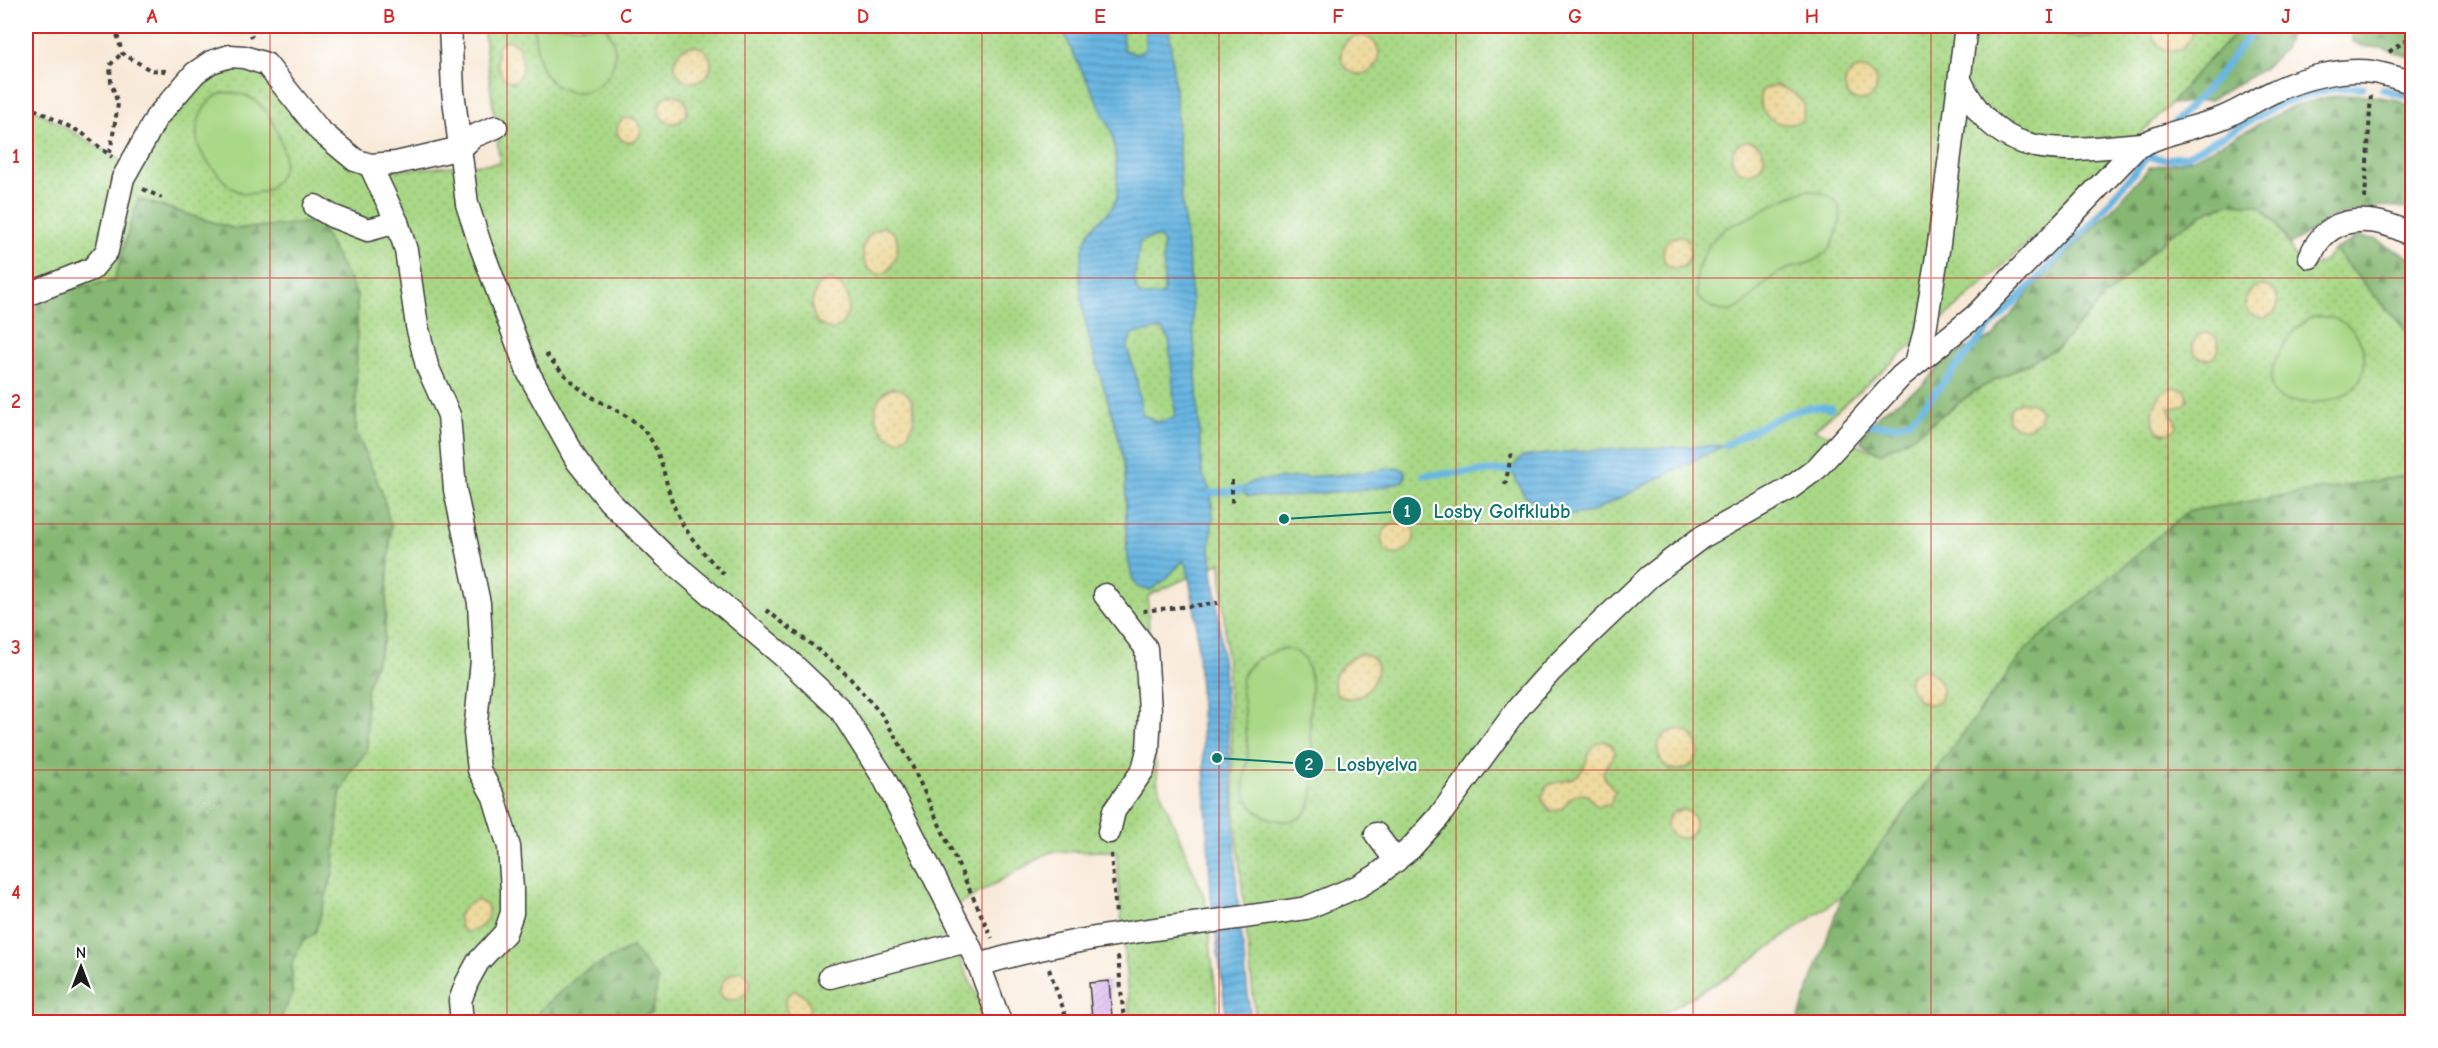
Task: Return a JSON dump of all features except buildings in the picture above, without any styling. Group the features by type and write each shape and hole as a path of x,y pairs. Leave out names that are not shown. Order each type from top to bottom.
{"street":[{"path":"450,26 453,91 467,204 481,248 528,372 577,461 609,501 665,555 789,661 840,709 885,780 979,965 1000,1023"},
{"path":"1916,363 1925,330 1938,253 1966,26"},
{"path":"31,293 92,269 107,251 123,178 156,118 195,73 211,62 230,56 244,57 266,64 320,131 355,160 370,165 396,163 461,148 474,136 496,127"},
{"path":"1960,80 1967,96 1986,120 2009,137 2034,147 2076,150 2144,144 2226,117 2277,90 2296,83 2342,73 2373,72 2412,82"},
{"path":"979,965 1116,933 1306,908 1334,898 1370,880 1425,835 1519,707 1589,634 1649,577 1702,537 1789,489 1816,469 1901,376 1975,316 2127,156 2144,144"},
{"path":"370,165 397,222 406,250 417,326 427,366 449,415 454,490 479,603 482,660 475,733 479,770 494,797 509,847 513,889 512,913 504,933 478,962 467,982 460,1002 462,1023"},
{"path":"315,206 368,231 397,222"},
{"path":"2310,257 2315,243 2334,227 2364,220 2395,227 2412,236"},
{"path":"1105,595 1146,648 1150,711 1148,750 1143,770 1114,811 1109,832"},
{"path":"1376,834 1396,861"},
{"path":"831,977 967,941"}],"path":[{"path":"115,26 122,53 150,70 195,73"},
{"path":"110,154 118,104 111,82 110,65 122,53"},
{"path":"2364,220 2373,72"},
{"path":"26,105 82,133 110,154 123,178"},
{"path":"542,349 583,391 645,431 658,452 677,513 699,548 730,580"},
{"path":"1505,484 1512,452"},
{"path":"1232,480 1232,504"},
{"path":"1119,613 1218,603"},
{"path":"764,608 848,676 882,715 908,758 993,937 979,965"},
{"path":"1109,832 1124,1023"},
{"path":"1042,949 1068,1023"}],"green space":[{"path":"483,26 2243,26 2195,74 2171,104 1989,279 1814,430 1880,453 1975,391 2057,348 2104,298 2168,236 2211,209 2233,203 2260,205 2276,223 2298,261 2307,269 2322,262 2334,250 2412,337 2412,475 2390,480 2026,649 1842,896 1732,974 1648,1022 1256,1022 1237,838 1221,562 1148,596 1150,711 1158,786 1205,899 1219,1022 1130,1022 1116,851 1050,852 939,916 987,1022 279,1022 292,994 292,962 302,942 315,933 333,872 340,794 352,769 367,751 366,689 384,640 382,492 356,432 357,295 318,222 235,229 139,199 114,281 56,291 26,291 26,104 135,169 190,88 238,65 277,78 335,156 398,170 500,163"},
{"path":"533,26 605,26 614,43 615,59 610,73 600,84 588,90 574,92 560,88 548,78 541,66"},
{"path":"2053,26 2113,26 2098,34 2082,38 2067,35"},
{"path":"2243,26 2292,26 2284,49 2262,70 2210,100 2171,104 2195,74"},
{"path":"2350,26 2412,26 2412,58 2382,48 2362,46 2352,41"},
{"path":"222,93 241,94 254,100 269,115 278,133 283,152 283,168 279,177 266,191 246,194 232,188 210,165 199,147 197,131 200,116 209,102"},
{"path":"2358,94 2399,100 2412,109 2412,209 2387,206 2334,216 2290,245 2276,223 2260,205 2233,203 2211,209 2168,236 2104,298 2057,348 1975,391 1912,437 1880,453 1861,442 1862,436 1881,412 1923,385 1944,361 1962,350 1993,337 2032,289 2118,203 2150,167 2194,158 2293,106 2328,97"},
{"path":"1807,190 1831,197 1839,207 1840,222 1833,242 1826,253 1812,262 1788,268 1777,274 1741,306 1733,310 1723,311 1712,308 1698,298 1698,268 1706,250 1718,234 1729,226"},
{"path":"138,199 235,229 318,222 357,295 356,432 382,492 391,527 384,640 366,689 367,751 352,769 340,794 333,872 315,933 302,942 292,962 292,994 279,1022 26,1022 26,291 56,291 114,281"},
{"path":"2358,237 2375,239 2412,259 2412,337 2334,250"},
{"path":"2313,317 2335,319 2351,329 2361,344 2364,362 2360,379 2346,393 2323,402 2290,401 2277,396 2271,386 2271,373 2276,359 2293,333"},
{"path":"2412,475 2412,1022 1797,1022 1842,896 2026,649 2188,511"},
{"path":"1285,648 1304,659 1310,674 1310,727 1314,774 1314,790 1310,805 1303,816 1290,821 1272,819 1263,815 1253,807 1246,795 1244,779 1248,754 1241,681 1252,663"},
{"path":"632,947 658,980 652,1013 630,1022 539,1022 538,1012 580,974"}],"sand":[{"path":"2153,26 2191,26 2191,38 2181,50 2169,50 2156,42"},
{"path":"1360,36 1373,42 1379,55 1373,68 1360,74 1347,68 1341,55 1347,42"},
{"path":"508,40 518,45 522,60 520,75 514,83 503,78 497,64 497,47"},
{"path":"693,46 706,51 711,64 706,77 693,82 680,77 675,64 680,51"},
{"path":"1861,69 1872,74 1877,85 1872,96 1861,101 1850,96 1845,85 1850,74"},
{"path":"1776,85 1792,92 1804,104 1803,119 1795,123 1779,123 1765,114 1760,99 1762,90"},
{"path":"673,95 683,99 687,109 683,119 673,123 663,119 659,109 663,99"},
{"path":"624,118 634,118 641,125 641,135 634,142 624,142 617,135 617,125"},
{"path":"1748,141 1759,146 1764,157 1759,168 1748,173 1737,168 1732,157 1737,146"},
{"path":"882,227 894,234 898,247 894,261 886,273 877,274 868,269 863,250 870,234"},
{"path":"1684,237 1689,242 1690,256 1684,266 1674,269 1664,263 1663,247 1669,239"},
{"path":"828,280 843,288 849,303 845,319 832,331 817,323 811,307 817,286"},
{"path":"2262,286 2273,291 2278,302 2273,313 2262,318 2251,313 2246,302 2251,291"},
{"path":"2206,333 2215,337 2219,346 2215,355 2206,359 2197,355 2193,346 2197,337"},
{"path":"2174,387 2185,390 2188,397 2183,406 2169,408 2177,426 2171,433 2163,433 2157,431 2154,425 2153,411 2162,393"},
{"path":"892,388 904,392 912,400 914,412 913,424 908,434 900,440 891,438 880,427 876,416 879,399 882,394"},
{"path":"2020,402 2032,403 2040,411 2040,419 2028,428 2019,428 2008,419 2011,407"},
{"path":"1404,522 1414,529 1414,540 1405,551 1396,554 1389,553 1381,540 1383,532 1391,525"},
{"path":"1359,654 1369,656 1375,661 1376,676 1366,691 1358,696 1350,698 1339,695 1334,688 1337,672"},
{"path":"1923,669 1932,673 1941,686 1940,699 1935,703 1928,704 1919,701 1908,684 1912,675"},
{"path":"1678,730 1686,731 1692,736 1697,742 1697,758 1692,764 1686,769 1678,770 1670,769 1664,764 1659,758 1658,750 1659,742 1664,736 1670,731"},
{"path":"1605,741 1612,745 1615,753 1603,772 1605,779 1615,791 1610,804 1597,806 1588,796 1580,793 1570,798 1562,809 1550,811 1542,797 1547,786 1576,777 1583,770 1594,746"},
{"path":"1681,810 1691,814 1695,824 1691,834 1681,838 1671,834 1667,824 1671,814"},
{"path":"477,900 487,905 488,915 480,927 466,932 461,928 458,916 465,906"},
{"path":"735,972 742,972 746,975 750,986 740,998 725,999 720,993 722,983"},
{"path":"795,990 806,996 810,1005 809,1015 800,1021 787,1012 785,1005 786,997"}],"water":[{"path":"1062,26 1122,26 1123,49 1138,53 1145,49 1145,26 1169,26 1177,111 1181,192 1190,273 1202,472 1211,493 1213,515 1210,549 1219,616 1233,800 1237,892 1251,1022 1227,1022 1211,896 1196,618 1187,566 1183,561 1166,579 1151,590 1137,587 1128,561 1125,480 1120,442 1086,325 1080,276 1081,258 1086,238 1092,228 1110,210 1117,196 1115,150 1110,128","holes":["1156,237 1161,239 1163,246 1164,292 1161,295 1141,296 1135,283 1139,244 1141,241","1163,330 1169,339 1175,410 1174,418 1156,422 1142,414 1136,376 1127,348 1132,334"]},
{"path":"1725,445 1592,512 1558,517 1524,495 1511,470 1521,457 1575,451"},
{"path":"1395,468 1404,470 1406,476 1403,481 1384,487 1285,497 1248,496 1240,490 1253,481"}],"waterway":[{"path":"2173,124 2209,87 2257,26"},
{"path":"2147,157 2167,159 2186,156 2284,102 2330,89 2363,87"},
{"path":"2382,89 2412,97"},
{"path":"1869,424 1901,424 1918,413 1988,329 2091,224 2151,152"},
{"path":"1725,445 1791,413 1818,407 1831,408"},
{"path":"1424,475 1511,470"},
{"path":"1211,493 1240,490"}],"place":[{"name":"Losby Golfklubb","path":"1284,519"},
{"name":"Losbyelva","path":"1217,758"}]}
